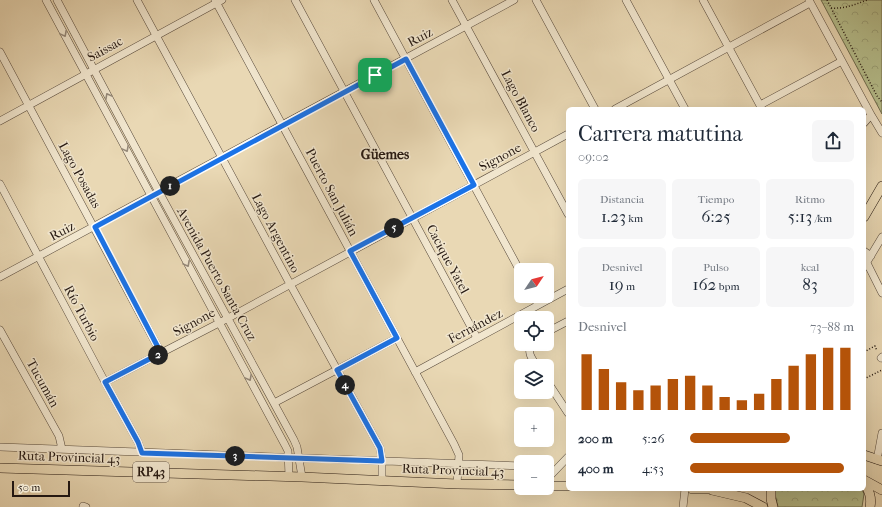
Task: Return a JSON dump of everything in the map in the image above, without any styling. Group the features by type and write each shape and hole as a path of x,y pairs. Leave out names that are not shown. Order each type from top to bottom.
{"main road":[{"path":"866,214 882,186"},
{"path":"866,456 880,460"},
{"name":"Ruta Provincial 43","path":"0,468 289,476 457,484 514,485"},
{"path":"866,482 882,490"},
{"path":"554,486 566,486"},
{"path":"866,486 871,498 870,507"},
{"path":"716,491 746,498 763,507"},
{"path":"771,491 773,507"}],"street":[{"name":"Avenida Puerto Santa Cruz","path":"46,0 285,445 288,451 289,476"},
{"name":"Avenida Puerto Santa Cruz","path":"57,0 159,192 294,440 297,447 302,477"},
{"name":"Lago Argentino","path":"138,0 290,284 380,448 382,480"},
{"name":"Cacique Yatel","path":"295,0 477,338"},
{"path":"374,0 516,263"},
{"name":"Lago Blanco","path":"452,0 566,210"},
{"name":"Ruiz","path":"0,278 514,0"},
{"path":"536,0 594,107"},
{"path":"626,0 684,107"},
{"path":"703,0 761,107 842,62"},
{"name":"Saissac","path":"0,121 218,1"},
{"name":"Puerto San Julián","path":"218,1 282,126 454,444 458,455 457,484"},
{"path":"619,107 730,48 810,2 882,134"},
{"name":"Lago Posadas","path":"0,52 95,227 161,353"},
{"path":"866,121 871,115"},
{"name":"Signone","path":"105,382 219,323 566,135"},
{"name":"Río Turbio","path":"0,184 138,442 142,453"},
{"path":"866,264 882,237"},
{"path":"866,252 871,256"},
{"path":"866,267 882,293"},
{"name":"Fernández","path":"415,372 566,290"},
{"path":"554,328 566,322"},
{"name":"Tucumán","path":"0,330 59,436 62,449"},
{"path":"274,403 397,338"},
{"path":"554,392 566,410"},
{"path":"880,460 882,434"},
{"path":"0,447 514,466"},
{"path":"554,471 566,460"},
{"path":"683,507 685,491"}],"path":[{"path":"826,0 877,96 882,102"},
{"path":"831,8 852,6 867,0"},
{"path":"866,351 875,346 882,358"},
{"path":"866,378 882,370"}],"green space":[{"path":"821,0 882,0 882,114"},
{"path":"776,491 863,491 864,494 862,507 778,507"}],"district":[{"name":"Güemes","path":"385,154"}],"route":[{"path":"406,59 474,185 350,251 397,338 337,370 380,448 382,453 382,461 142,453 138,442 105,382 161,353 95,227 375,75 406,59"}]}
